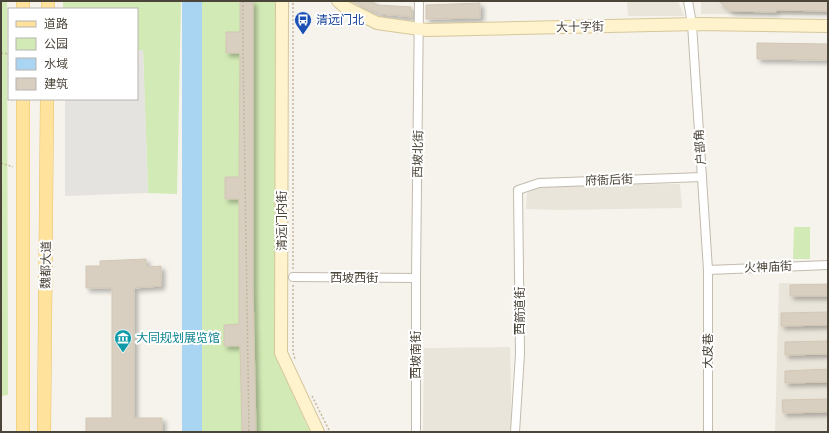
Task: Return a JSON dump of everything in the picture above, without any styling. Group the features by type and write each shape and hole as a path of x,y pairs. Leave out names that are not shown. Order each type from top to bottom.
{"main road":[{"name":"魏都大道","path":"23,100 23,432"},
{"name":"魏都大道","path":"44,432 47,100"}],"street":[{"name":"清远门内街","path":"282,1 281,353 318,432"},
{"name":"大十字街","path":"338,1 345,7 377,23 427,30 692,24 828,26"},
{"name":"西坡北街","path":"416,278 420,29 419,1"},
{"name":"户部角","path":"688,1 692,24 708,270"},
{"name":"府衙后街","path":"518,190 539,182 702,178"},
{"name":"西箭道街","path":"514,432 520,354 518,190"},
{"name":"火神庙街","path":"708,270 828,265"},
{"name":"大皮巷","path":"708,270 708,432"},
{"name":"西坡西街","path":"293,277 416,278"},
{"name":"西坡南街","path":"416,278 416,432"}],"path":[{"path":"243,1 249,432"},
{"path":"293,1 293,352 295,359"},
{"path":"1,163 23,171"},
{"path":"309,391 317,403 330,432"}],"shaded area":[{"path":"627,1 678,1 684,16 628,16"},
{"path":"701,1 828,1 828,15 701,14"},
{"path":"138,50 143,50 148,193 65,196 65,100 138,100"},
{"path":"680,184 682,208 558,210 526,209 527,193 541,185"},
{"path":"779,283 828,284 828,432 775,432"},
{"path":"510,347 512,432 423,432 424,348"}],"green space":[{"path":"1,1 7,1 8,395 1,396"},
{"path":"63,1 181,1 177,194 148,193 143,50 138,50 138,8 63,8"},
{"path":"202,1 277,1 276,357 310,432 202,432"},
{"path":"794,227 810,227 810,259 793,259"}],"water":[{"path":"182,1 202,1 202,432 182,432"}],"building":[{"path":"240,1 253,1 253,286 256,432 242,432 240,346 224,346 224,325 239,324 239,199 225,199 225,177 239,177 240,53 226,53 226,32 240,32"},
{"path":"350,1 371,1 378,5 411,7 412,17 381,14"},
{"path":"719,1 828,1 828,11 730,11"},
{"path":"480,3 480,18 426,19 426,5"},
{"path":"757,43 828,44 828,60 757,59"},
{"name":"大同规划展览馆","path":"146,259 146,267 161,266 161,286 134,288 134,418 162,418 162,432 86,432 86,418 112,418 112,288 86,288 86,266 100,266 100,261"},
{"path":"828,284 828,296 790,296 790,285"},
{"path":"828,312 828,325 781,326 781,313"},
{"path":"828,341 828,354 785,355 785,342"},
{"path":"828,369 828,382 785,383 785,371"},
{"path":"828,399 828,412 783,413 782,400"}],"place":[{"name":"清远门北","path":"303,35"},
{"name":"大同规划展览馆","path":"123,353"}]}
